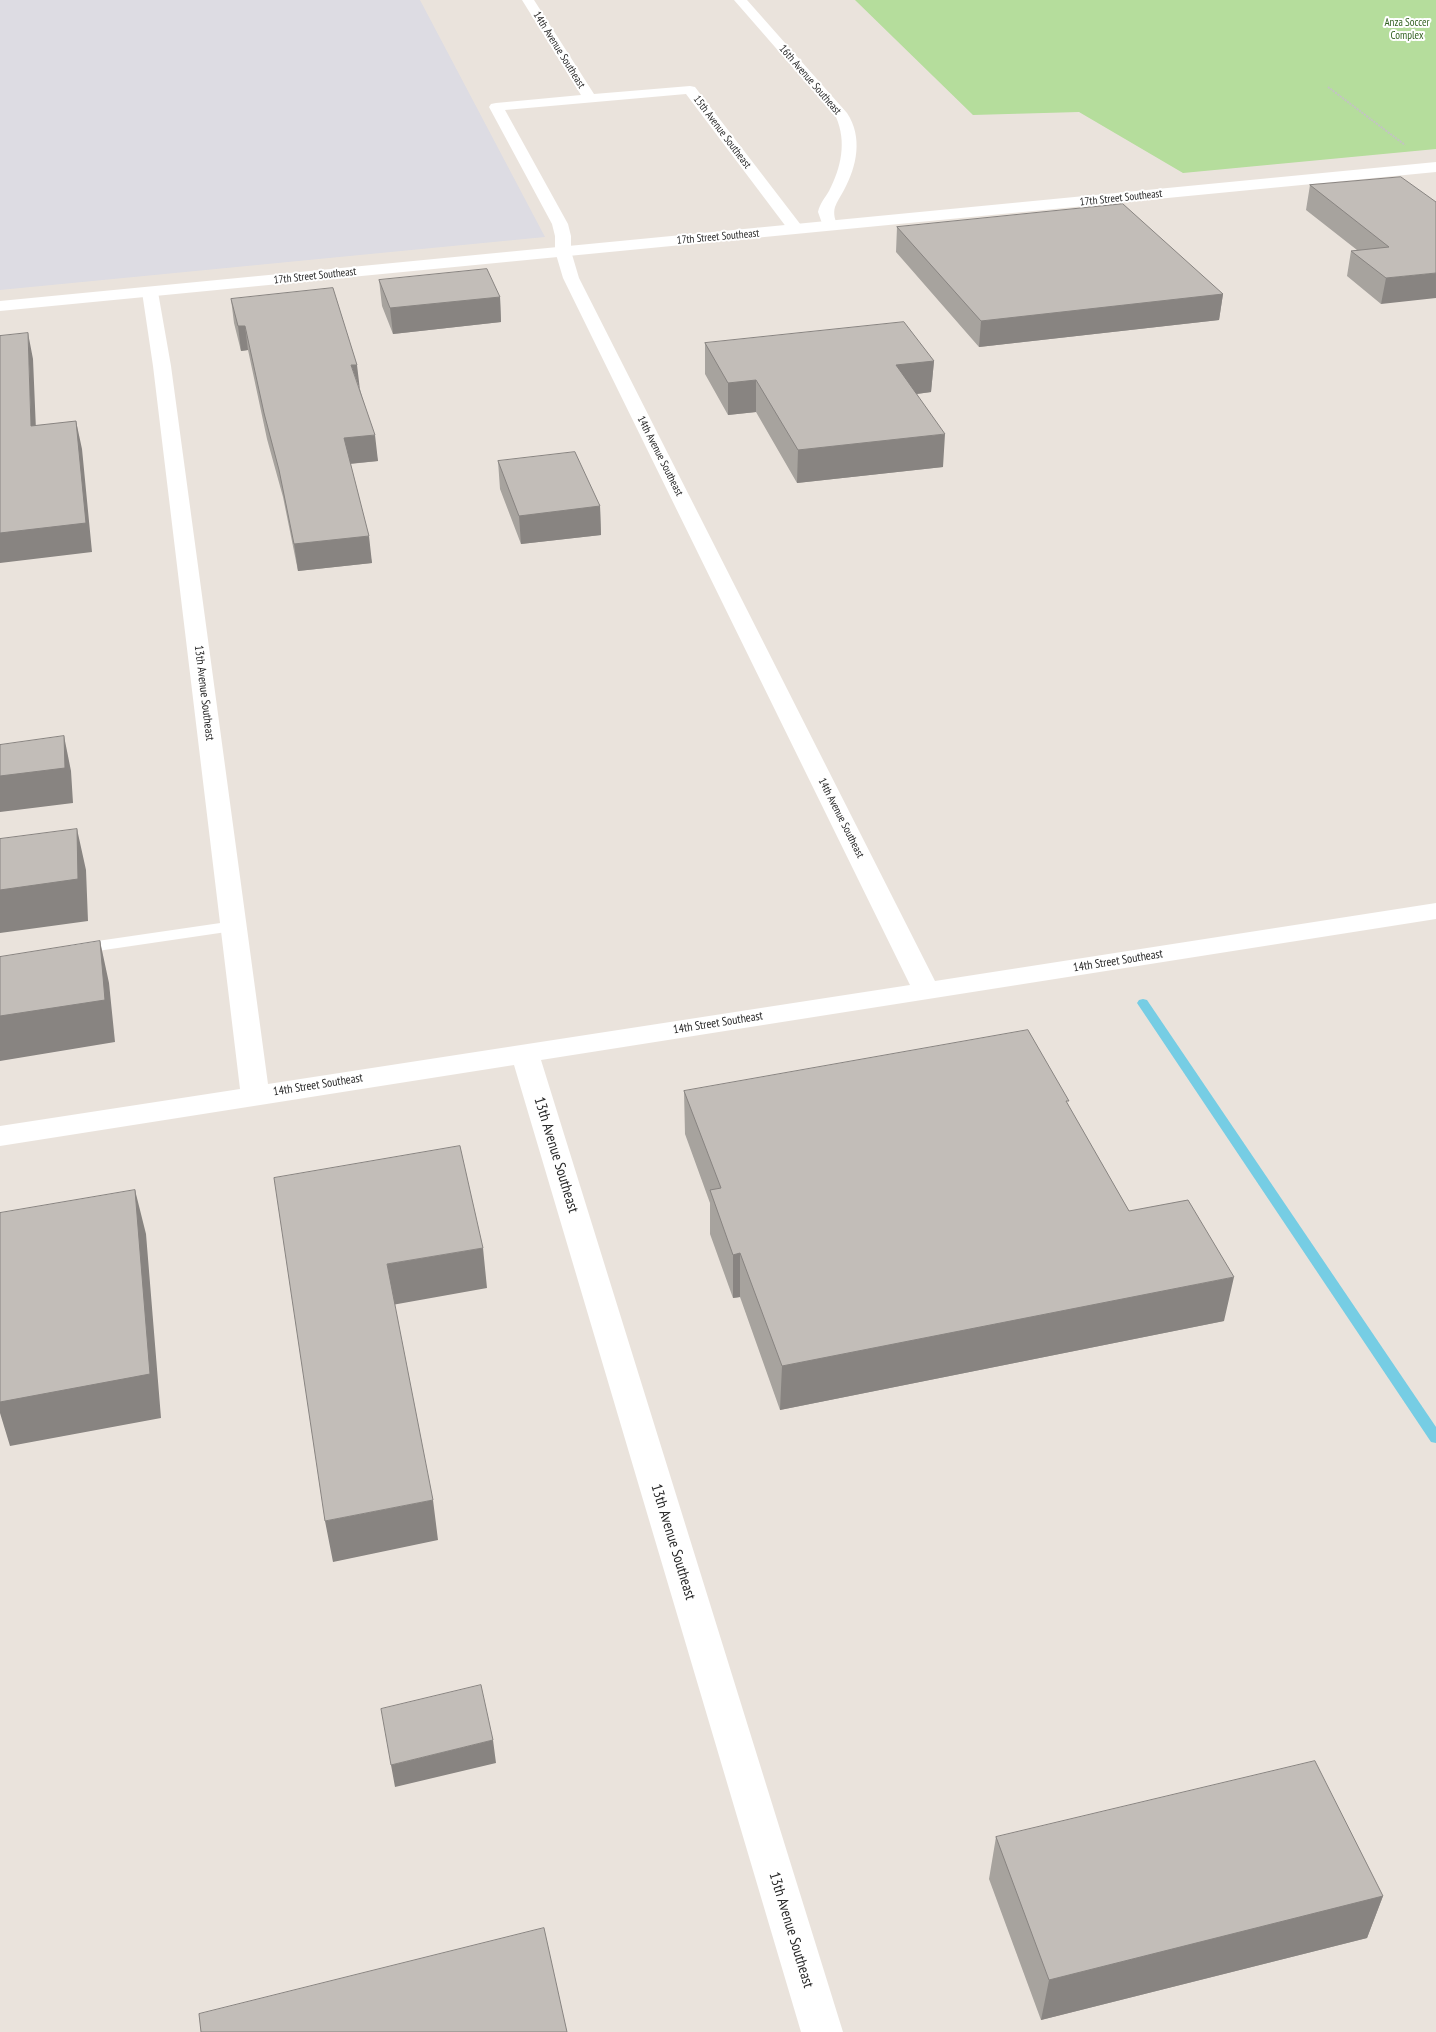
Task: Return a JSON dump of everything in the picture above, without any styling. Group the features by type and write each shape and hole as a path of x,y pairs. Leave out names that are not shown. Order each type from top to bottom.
{"street":[{"name":"14th Avenue Southeast","path":"528,0 590,99 496,107 560,224 563,236 563,252 571,278 927,991"},
{"name":"16th Avenue Southeast","path":"740,0 849,126 851,139 850,155 837,191 827,207 826,213 830,226"},
{"name":"15th Avenue Southeast","path":"590,99 690,90 796,229"},
{"name":"17th Street Southeast","path":"0,306 1436,167"},
{"name":"13th Avenue Southeast","path":"150,292 162,366 256,1095"},
{"name":"14th Street Southeast","path":"0,1136 1436,911"},
{"name":"13th Avenue Southeast","path":"525,1053 822,2032"}],"lane":[{"path":"58,952 234,926"}],"path":[{"path":"1328,87 1406,145"}],"shaded area":[{"path":"0,0 420,0 545,237 0,290"}],"green space":[{"name":"Anza Soccer Complex","path":"855,0 1436,0 1436,149 1183,173 1079,112 973,115"}],"building":[{"path":"1401,177 1436,202 1436,273 1386,278 1351,251 1389,247 1310,185"},
{"path":"1123,204 1223,294 981,321 897,227"},
{"path":"487,269 500,297 390,308 379,280"},
{"path":"333,288 357,365 351,365 375,435 344,438 369,536 294,544 279,470 264,413 245,326 238,326 231,299"},
{"path":"904,322 934,361 896,365 945,434 798,450 756,380 728,383 705,343"},
{"path":"28,333 31,426 76,421 86,523 0,533 0,336"},
{"path":"575,452 600,506 519,516 498,461"},
{"path":"64,736 65,768 0,776 0,745"},
{"path":"77,829 78,879 0,890 0,839"},
{"path":"100,941 105,1000 0,1016 0,957"},
{"path":"1028,1030 1129,1211 1188,1200 1234,1277 782,1366 740,1253 733,1255 710,1190 721,1188 684,1091"},
{"path":"460,1146 483,1248 387,1264 433,1500 325,1521 274,1178"},
{"path":"135,1190 150,1374 0,1402 0,1213"},
{"path":"481,1685 493,1740 391,1765 381,1709"},
{"path":"1315,1761 1383,1896 1049,1980 996,1837"},
{"path":"544,1928 567,2032 201,2032 199,2014"}],"waterway":[{"path":"1143,1003 1436,1438"}]}
